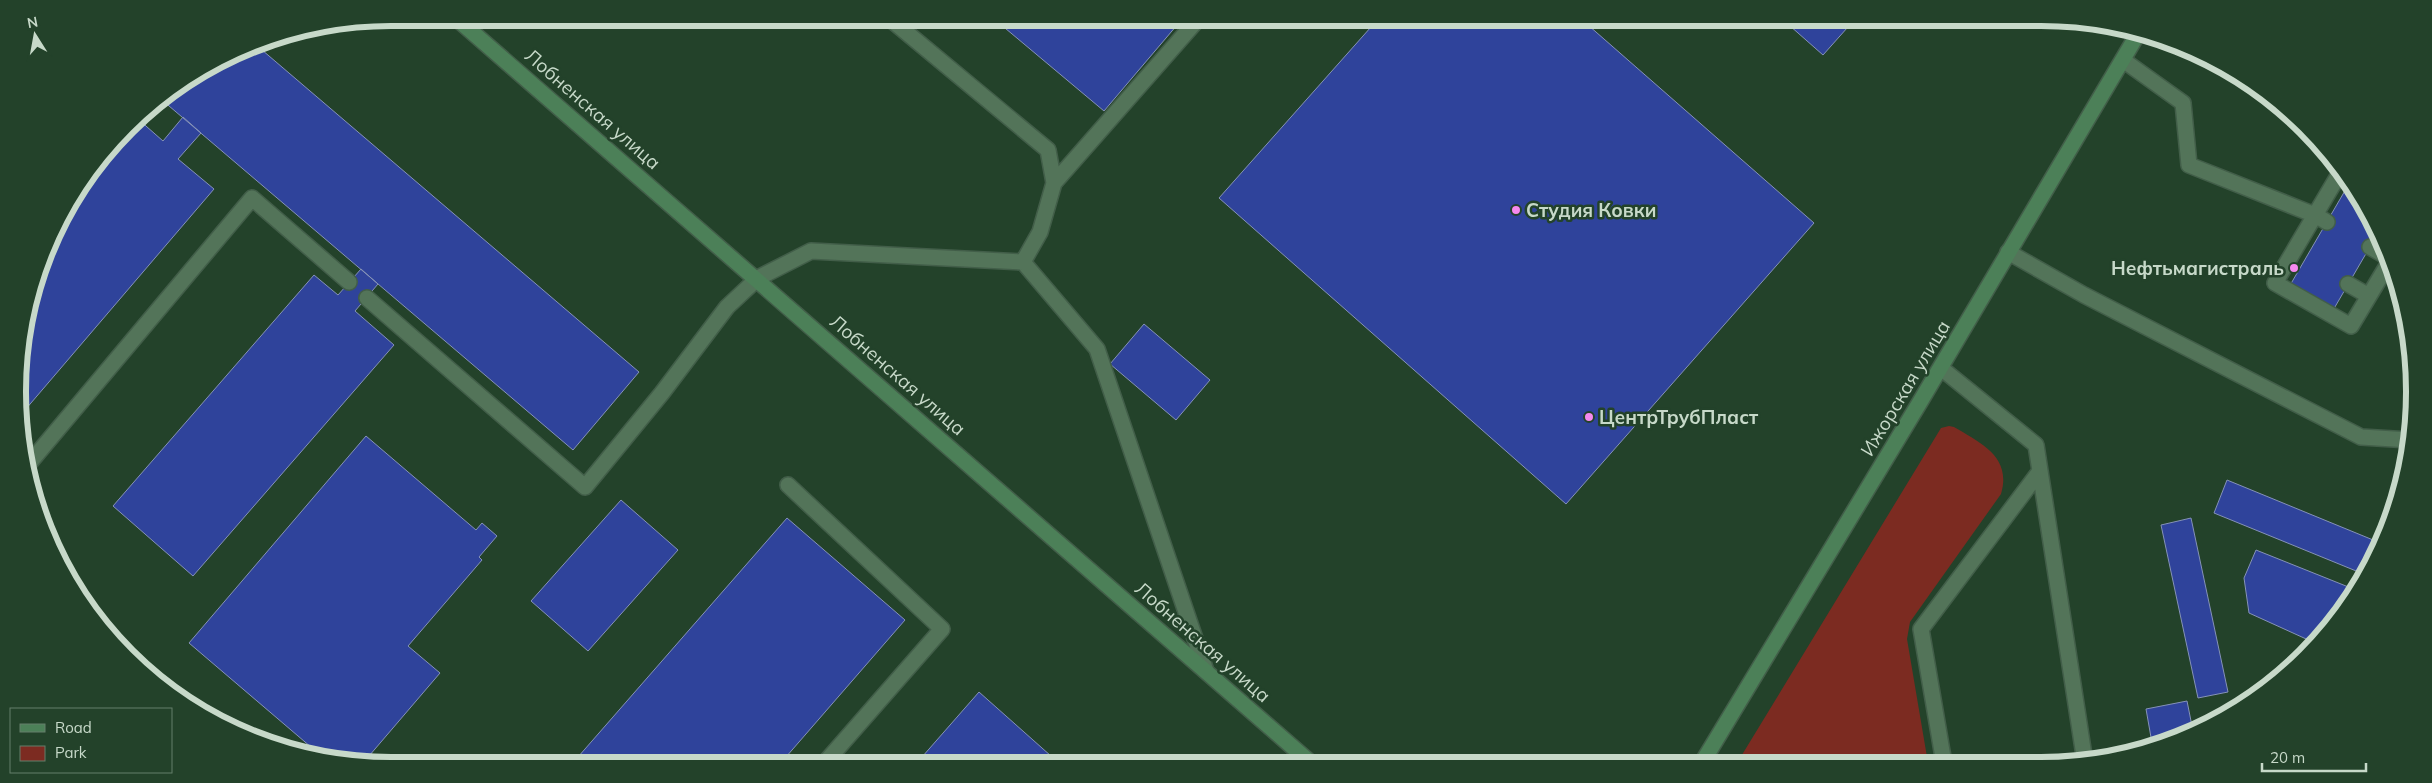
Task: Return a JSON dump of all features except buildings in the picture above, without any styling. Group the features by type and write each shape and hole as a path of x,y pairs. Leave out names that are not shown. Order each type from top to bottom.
{"street":[{"name":"Лобненская улица","path":"465,26 758,278 1304,757"},
{"name":"Ижорская улица","path":"1706,757 1941,368 2135,39"}],"lane":[{"path":"899,26 1048,150 1054,183"},
{"path":"1023,262 1040,232 1054,183 1192,26"},
{"path":"2124,60 2183,103 2189,165 2321,218"},
{"path":"2337,180 2321,218 2299,256 2275,283 2352,326 2384,268"},
{"path":"32,460 252,198 349,282"},
{"path":"2370,246 2378,251"},
{"path":"367,298 585,487 662,393 727,307 758,278 811,251 1023,262 1097,349 1206,672"},
{"path":"2008,252 2084,295 2361,437 2403,440"},
{"path":"2348,284 2369,296"},
{"path":"1941,368 2036,445 2084,754"},
{"path":"1943,757 1921,629 2040,471"},
{"path":"788,485 942,629 830,757"}],"green space":[{"path":"1954,427 1984,445 1998,461 2002,470 2003,481 2001,494 1910,622 1907,639 1927,757 1741,757 1941,428"}],"place":[{"name":"Студия Ковки","path":"1516,210"},
{"name":"Нефтьмагистраль","path":"2294,268"},
{"name":"ЦентрТрубПласт","path":"1589,417"}]}
